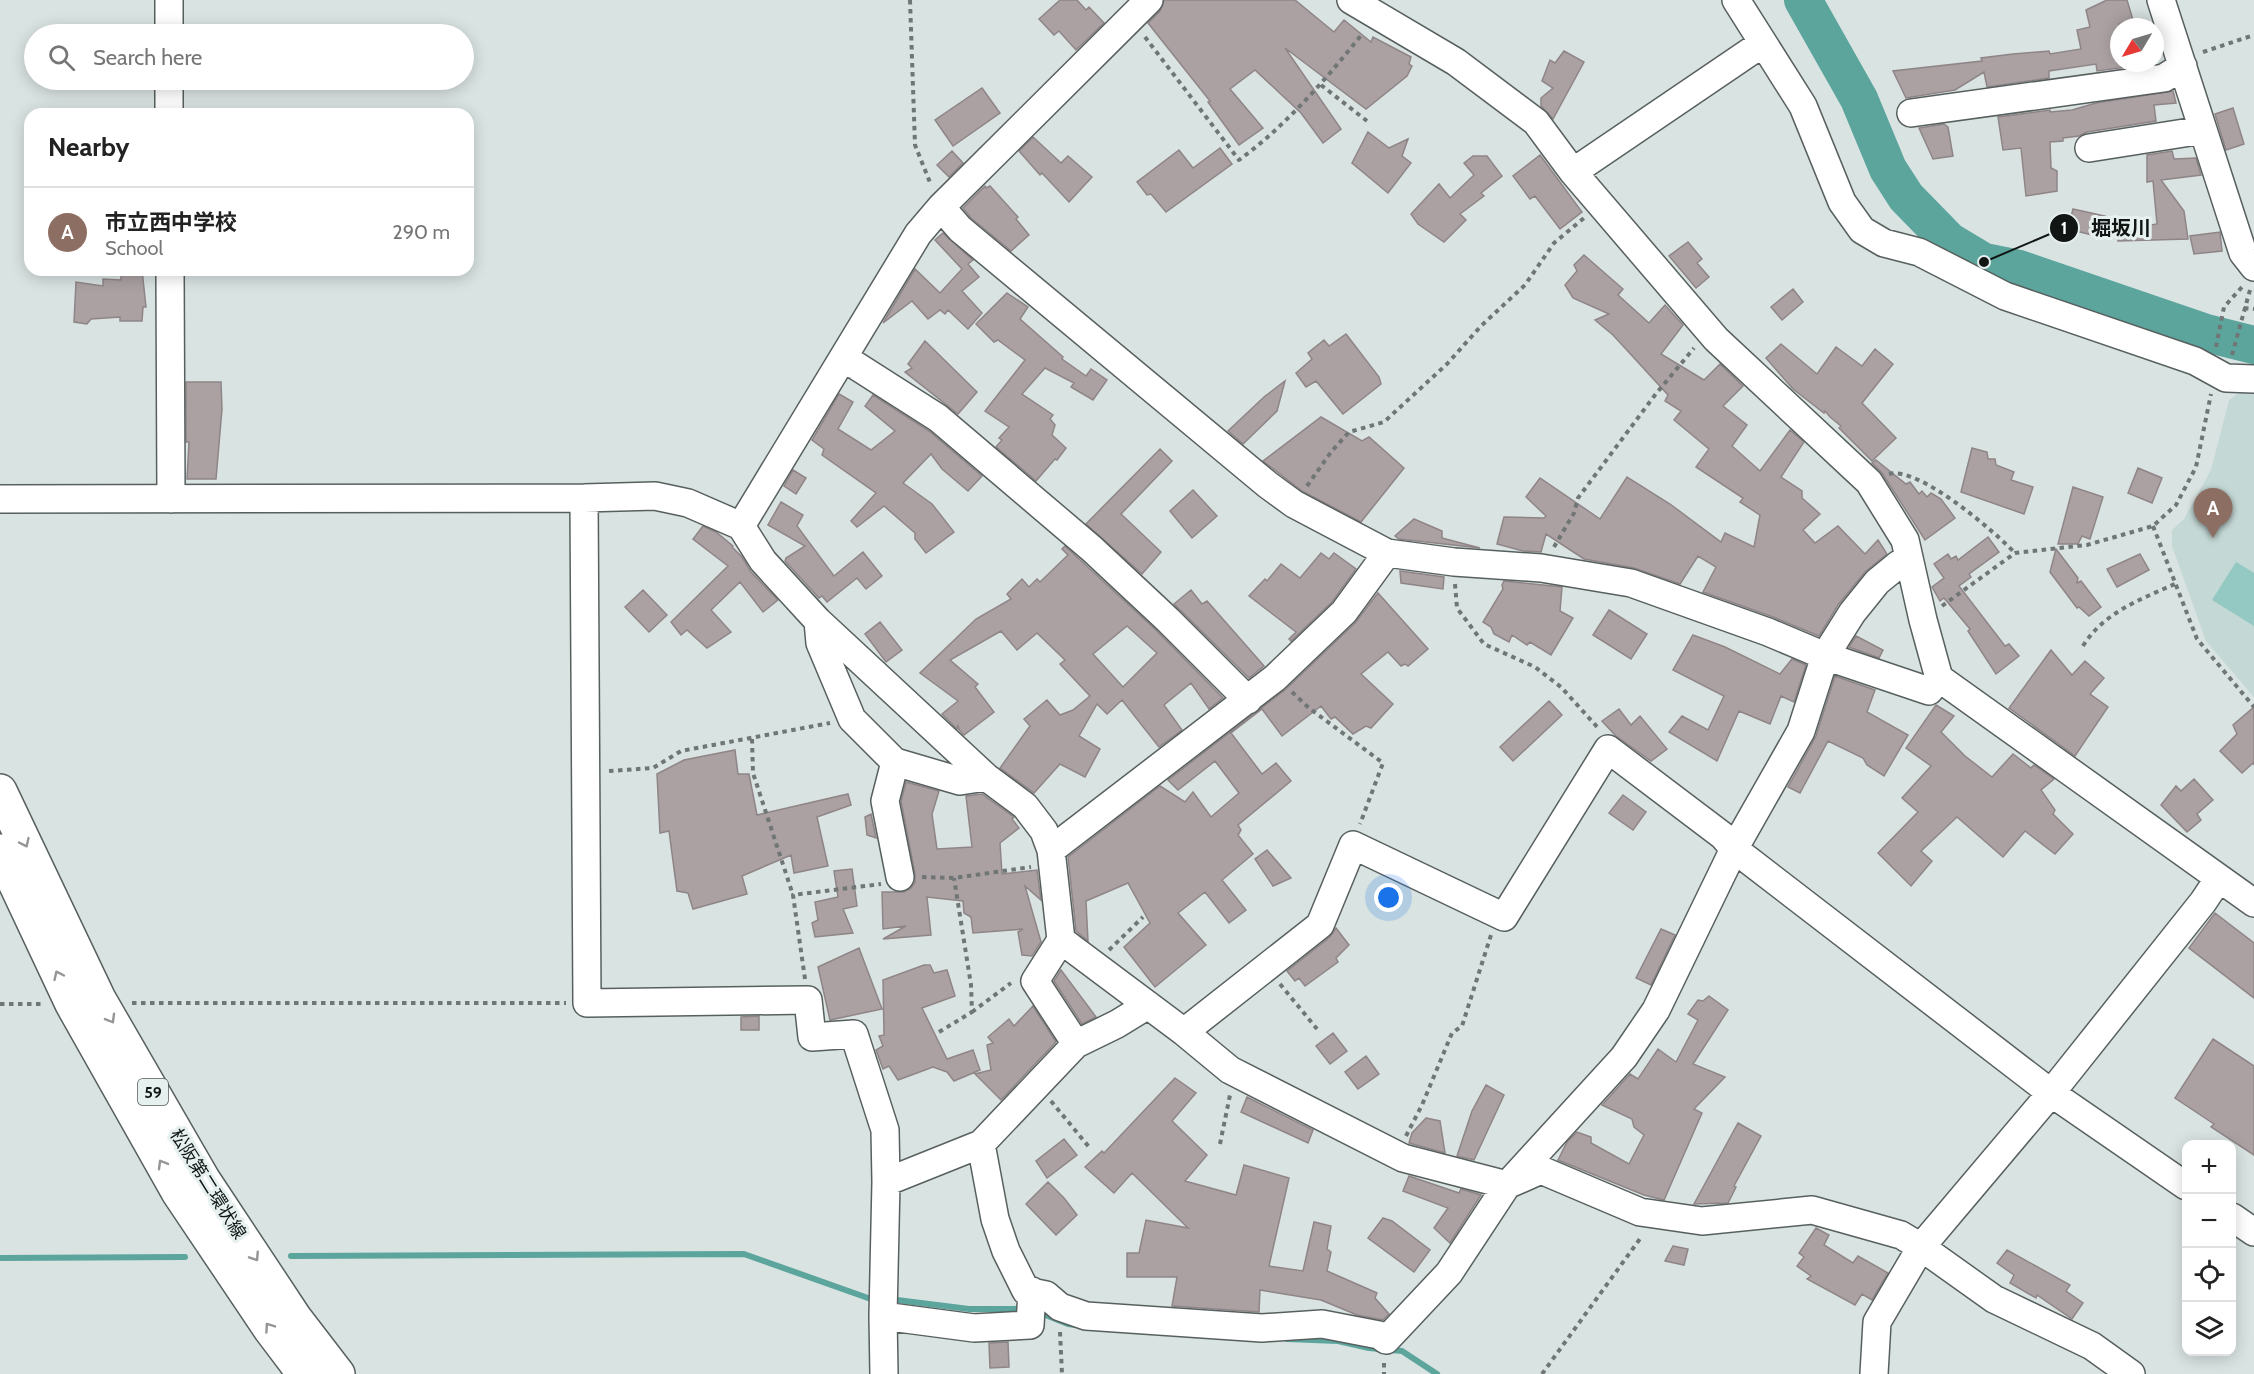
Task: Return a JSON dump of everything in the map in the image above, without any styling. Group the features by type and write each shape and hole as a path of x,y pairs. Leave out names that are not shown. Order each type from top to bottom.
{"main road":[{"name":"松阪第二環状線","path":"0,790 86,1001 178,1192 270,1329 304,1374"},
{"name":"松阪第二環状線","path":"0,851 86,1001 295,1318 338,1374"}],"street":[{"path":"169,0 169,24"},
{"path":"1351,0 1456,62 1536,122 1573,172 1708,330 1869,482 1905,540 1939,678 2254,903"},
{"path":"1736,0 1803,106 1842,202 1862,230 1884,243 1919,252 2005,296 2254,379"},
{"path":"2161,0 2250,279"},
{"path":"741,526 918,234 941,207 1139,9"},
{"path":"1573,172 1763,43"},
{"path":"1911,113 2164,78 2182,66"},
{"path":"169,90 169,108"},
{"path":"2089,148 2203,130"},
{"path":"941,207 960,229 1268,485 1294,504 1386,553 1454,562 1541,568 1631,583 1768,632 1825,656 1929,691 1939,678"},
{"path":"170,276 171,499"},
{"path":"842,361 855,365 938,418 1092,549 1168,620 1248,700"},
{"path":"0,499 655,496 688,503 741,526 763,561 818,621 986,777 1025,806 1044,831 1051,850 1061,940 1035,981 1076,1044"},
{"path":"584,498 587,1003 808,1000 812,1037 854,1034 885,1130 884,1374"},
{"path":"1051,850 1275,678 1344,612 1386,553"},
{"path":"981,1144 995,1219 1006,1251 1026,1291 1032,1294 1046,1295 1060,1307 1086,1316 1262,1328 1322,1324 1379,1335 1386,1340 1449,1273 1507,1185 1624,1057 1656,1011 1734,849 1801,731 1825,656 1852,613 1877,582 1909,558"},
{"path":"818,621 820,643 852,719 895,762 960,781 986,777"},
{"path":"1184,1032 1320,925 1353,845 1504,917 1608,749 1661,792 1724,836 1734,849 2051,1093 2182,1183"},
{"path":"895,762 885,801 900,877"},
{"path":"1874,1374 1877,1322 1921,1247 2051,1093 2203,902 2219,878"},
{"path":"1061,940 1184,1032 1230,1070 1395,1154 1507,1185 1541,1170 1640,1212 1702,1221 1812,1210 1901,1235 1994,1299 2092,1346 2132,1374"},
{"path":"886,1182 981,1144 1076,1044 1118,1024 1148,1005"},
{"path":"2236,1220 2254,1232"},
{"path":"883,1315 974,1328 1030,1324 1032,1294"}],"path":[{"path":"910,0 915,145 941,207"},
{"path":"1139,9 1239,160 1265,141 1321,85 1377,16"},
{"path":"2182,66 2198,54 2254,35"},
{"path":"1321,85 1367,121"},
{"path":"1294,504 1331,452 1350,432 1384,422 1392,415 1447,364 1480,326 1525,285 1554,243 1600,204"},
{"path":"2220,367 2224,307 2250,279"},
{"path":"1923,620 2015,553 2086,545 2152,526 2176,505 2196,467 2211,393 2244,308 2250,279"},
{"path":"2244,308 2254,309"},
{"path":"1541,568 1574,513 1578,498 1655,395 1708,330"},
{"path":"1869,482 1897,472 1932,486 1995,532 2015,553"},
{"path":"2152,526 2197,639 2254,707"},
{"path":"1454,562 1457,608 1484,644 1535,667 1562,687 1604,735 1608,749"},
{"path":"2083,646 2090,634 2118,611 2175,584"},
{"path":"1275,678 1309,708 1383,763 1353,845"},
{"path":"586,773 653,768 681,751 840,722"},
{"path":"752,739 753,773 793,896"},
{"path":"954,878 971,985 972,1012"},
{"path":"1395,1154 1422,1105 1452,1033 1462,1026 1498,915"},
{"path":"1094,965 1143,917"},
{"path":"1266,967 1317,1029"},
{"path":"939,1032 1018,979 1035,981"},
{"path":"0,1004 86,1001 135,1004 587,1003"},
{"path":"1220,1144 1232,1087 1230,1070"},
{"path":"1037,1084 1089,1147"},
{"path":"1542,1374 1648,1228 1640,1212"},
{"path":"1030,1324 1061,1333 1062,1374"},
{"path":"1384,1363 1384,1374"}],"shaded area":[{"path":"2240,392 2254,394 2254,697 2206,641 2172,546 2172,530 2184,519 2211,470 2229,400"},
{"path":"2236,562 2254,573 2254,626 2212,600"}],"building":[{"path":"1060,0 1077,0 1086,10 1089,7 1104,23 1076,50 1059,31 1054,35 1039,19"},
{"path":"1164,0 1295,0 1334,32 1344,20 1371,42 1373,37 1411,57 1409,64 1412,66 1407,76 1366,109 1285,48 1341,129 1323,143 1301,113 1255,70 1230,89 1263,128 1239,145 1208,102 1210,101 1148,23 1160,11"},
{"path":"2107,0 2127,0 2132,18 2110,18 2110,69 2097,71 2096,64 2049,71 2049,78 1987,87 1984,72 1955,90 1906,98 1893,71 1982,61 1981,58 2013,54 2049,51 2050,54 2081,49 2077,30 2090,27 2086,10"},
{"path":"1564,51 1584,62 1553,119 1541,106 1541,98 1553,88 1542,81 1550,60 1555,63"},
{"path":"982,88 1000,113 953,146 935,120"},
{"path":"2173,91 2176,103 2154,105 2156,121 2087,132 2079,136 2063,138 2063,141 2050,142 2051,168 2057,171 2057,191 2026,196 2021,148 2003,150 1998,117 2050,110 2050,112 2072,110 2096,103"},
{"path":"2233,108 2244,144 2226,150 2215,114"},
{"path":"1944,124 1948,127 1953,156 1933,159 1919,128"},
{"path":"1368,132 1389,148 1408,139 1402,156 1411,163 1388,193 1352,163"},
{"path":"1033,137 1061,163 1068,156 1092,177 1069,202 1042,173 1040,175 1019,151"},
{"path":"1220,148 1232,164 1166,212 1151,194 1147,195 1137,182 1179,150 1193,168"},
{"path":"952,151 963,163 949,177 937,165"},
{"path":"2172,151 2174,159 2196,158 2201,175 2161,180 2184,211 2188,239 2118,241 2117,231 2157,224 2153,181 2147,182 2147,155"},
{"path":"1540,155 1582,212 1560,229 1535,196 1530,199 1513,176"},
{"path":"1473,156 1487,156 1502,176 1481,193 1484,196 1460,214 1466,220 1444,242 1418,224 1411,214 1439,184 1450,198 1474,175 1464,163"},
{"path":"985,186 986,188 990,186 1018,217 1016,219 1029,235 1011,251 971,218 963,208"},
{"path":"2073,209 2105,216 2100,237 2068,229"},
{"path":"2220,232 2222,251 2194,254 2190,236"},
{"path":"943,233 973,260 968,264 979,277 962,291 982,313 968,329 948,310 945,314 940,310 928,319 912,301 883,323 915,269 940,293 962,269 935,240"},
{"path":"1688,242 1702,259 1697,263 1709,277 1696,288 1669,256"},
{"path":"1584,255 1623,289 1618,295 1649,323 1665,305 1683,325 1661,354 1704,380 1720,364 1743,386 1723,406 1747,425 1732,446 1760,471 1790,430 1804,442 1781,477 1802,491 1802,498 1820,514 1803,530 1815,543 1838,526 1865,554 1878,540 1887,554 1865,572 1838,605 1819,636 1703,592 1716,567 1698,556 1680,584 1634,568 1584,559 1546,534 1541,552 1523,551 1497,544 1504,517 1544,518 1546,516 1526,497 1540,478 1600,519 1627,477 1670,504 1721,542 1725,533 1754,547 1760,515 1740,502 1743,498 1696,467 1709,449 1674,420 1681,411 1665,401 1668,395 1613,335 1595,320 1609,314 1573,298 1565,285 1577,271 1574,265"},
{"path":"121,276 143,276 146,307 143,307 142,321 120,321 120,317 91,319 87,324 74,322 76,282 103,286 103,279 121,280"},
{"path":"1793,289 1803,302 1782,320 1771,307"},
{"path":"1007,293 1028,307 1020,319 1063,357 1062,359 1086,376 1091,369 1107,380 1093,400 1071,387 1074,383 1045,368 1022,394 1053,415 1050,419 1055,425 1052,435 1066,448 1036,481 996,447 1002,440 999,438 1009,427 985,411 1025,360 998,340 994,342 976,324"},
{"path":"1346,334 1379,377 1381,384 1343,414 1316,381 1306,387 1296,373 1312,359 1308,353 1324,340 1329,346"},
{"path":"925,341 977,392 958,414 905,372 912,368 908,364"},
{"path":"1781,344 1817,374 1836,347 1862,366 1875,349 1893,364 1862,403 1896,438 1872,461 1839,428 1841,426 1825,411 1824,413 1793,389 1766,358"},
{"path":"1285,381 1277,411 1243,444 1228,431 1264,397"},
{"path":"186,382 221,382 222,409 216,479 187,479 189,442 186,442"},
{"path":"839,394 853,402 838,429 871,450 895,431 865,406 873,395 929,431 982,476 968,491 942,469 931,454 903,483 932,504 954,532 926,553 915,539 915,533 884,506 857,527 851,521 876,493 822,455 824,449 812,440"},
{"path":"1321,417 1362,441 1369,437 1404,468 1361,522 1302,491 1263,461"},
{"path":"1972,448 1987,452 1988,459 1995,459 1996,465 2014,472 2011,480 2033,487 2024,514 1961,492"},
{"path":"1160,449 1172,461 1121,514 1161,552 1142,574 1086,524"},
{"path":"1876,460 1906,484 1910,482 1919,494 1922,491 1927,497 1931,493 1941,499 1955,518 1925,540 1882,473 1872,463"},
{"path":"2138,468 2162,478 2152,503 2128,493"},
{"path":"793,470 806,478 796,494 784,486"},
{"path":"2073,487 2103,497 2090,539 2082,536 2078,544 2058,544"},
{"path":"1193,490 1217,516 1192,538 1170,511"},
{"path":"781,502 803,515 797,526 834,576 863,552 882,576 866,589 857,578 827,602 822,596 819,598 785,561 805,546 768,525"},
{"path":"1414,519 1442,531 1442,538 1480,548 1399,539 1395,536"},
{"path":"703,526 716,532 733,546 751,572 778,600 763,612 740,582 711,610 731,632 707,648 687,630 681,635 671,622 728,566 693,539"},
{"path":"1988,537 1999,552 1969,574 1971,577 1959,586 2005,646 2009,644 2019,656 1996,674 1968,631 1970,629 1944,598 1940,601 1932,587 1944,578 1934,564 1948,554 1951,559 1956,556 1958,560"},
{"path":"1065,546 1157,631 1223,698 1209,709 1191,683 1164,705 1182,730 1159,747 1122,700 1107,714 1097,704 1079,736 1100,749 1085,777 1060,764 1034,793 1000,768 1030,726 1024,719 1047,700 1060,715 1073,710 1090,696 1060,664 1065,660 1037,633 1017,650 1001,631 950,660 978,684 975,687 994,712 964,735 958,725 957,729 942,714 958,701 920,673 976,619 1011,599 1007,594 1022,579 1029,587 1037,579 1040,582 1068,555 1062,549","holes":["1127,626 1157,653 1123,687 1093,654"]},
{"path":"2056,549 2078,578 2077,583 2081,581 2101,607 2089,616 2079,607 2077,608 2050,572"},
{"path":"1321,553 1329,559 1334,553 1356,569 1332,602 1291,641 1289,639 1296,632 1249,596 1265,579 1267,581 1281,564 1300,578"},
{"path":"2140,554 2149,570 2117,587 2107,569"},
{"path":"1400,571 1444,577 1443,589 1401,583"},
{"path":"1504,581 1562,587 1560,611 1573,618 1551,655 1530,642 1527,645 1512,635 1509,642 1494,634 1491,627 1483,622 1503,589"},
{"path":"643,590 667,615 649,632 625,607"},
{"path":"1191,590 1202,604 1207,601 1264,666 1249,678 1174,604"},
{"path":"1378,593 1428,649 1408,666 1405,664 1401,666 1388,652 1361,674 1393,704 1371,728 1366,726 1353,734 1335,717 1331,719 1321,706 1282,736 1262,709 1231,733 1262,774 1276,763 1291,781 1238,825 1241,830 1238,835 1253,854 1222,880 1246,910 1229,923 1205,892 1178,913 1206,945 1155,987 1124,947 1150,923 1128,883 1086,901 1088,941 1076,931 1068,857 1160,786 1185,802 1193,792 1211,817 1239,793 1215,761 1178,790 1168,780 1286,689 1355,623"},
{"path":"1609,610 1647,634 1631,659 1593,635"},
{"path":"880,622 902,650 886,662 865,634"},
{"path":"1693,635 1725,647 1780,674 1792,659 1806,665 1794,702 1781,696 1770,724 1739,711 1717,761 1669,732 1682,716 1708,730 1724,696 1673,670"},
{"path":"1856,636 1883,650 1879,658 1849,647"},
{"path":"2051,650 2072,675 2085,661 2104,678 2090,694 2108,707 2075,756 2009,708"},
{"path":"1835,676 1875,690 1867,712 1908,735 1884,776 1867,765 1863,758 1828,741 1800,793 1788,787 1816,736"},
{"path":"1549,701 1562,715 1513,761 1500,747"},
{"path":"1936,705 1954,716 1941,732 1965,756 1992,777 2013,754 2031,768 2034,765 2054,779 2041,790 2055,810 2053,814 2073,834 2055,854 2025,831 2003,857 1957,817 1921,851 1932,861 1911,886 1878,853 1918,812 1902,798 1931,766 1906,748"},
{"path":"2254,707 2254,765 2253,763 2242,773 2220,751 2237,734 2233,725"},
{"path":"1619,709 1631,725 1640,716 1667,749 1651,761 1616,736 1602,721"},
{"path":"735,750 738,774 749,774 757,815 848,794 851,805 817,817 828,866 794,873 791,855 742,876 747,894 693,909 688,893 677,891 669,831 660,833 657,774 684,760"},
{"path":"2194,779 2213,800 2197,814 2201,820 2187,832 2161,805 2176,786 2181,791"},
{"path":"906,782 939,791 932,814 937,849 972,847 966,796 982,794 1014,817 1012,819 1019,828 1000,843 1002,874 1037,870 1041,900 1025,886 1041,942 1032,956 1022,955 1018,932 1023,929 973,933 971,917 964,913 963,901 927,897 931,935 883,939 906,926 883,929 882,892 904,892 915,882 901,801"},
{"path":"1623,795 1646,812 1633,830 1609,813"},
{"path":"871,814 876,838 867,835 865,817"},
{"path":"1267,850 1291,878 1273,886 1255,859"},
{"path":"852,869 857,906 843,909 853,933 815,937 812,923 818,920 815,902 838,897 834,871"},
{"path":"2215,913 2254,943 2254,998 2189,948"},
{"path":"1336,928 1349,945 1336,958 1338,962 1305,986 1299,978 1295,981 1287,971 1330,937"},
{"path":"1661,929 1675,935 1651,985 1636,978"},
{"path":"859,948 882,1009 830,1020 818,967"},
{"path":"924,965 930,965 934,973 947,970 955,996 922,1008 947,1059 973,1050 980,1070 954,1081 947,1072 933,1067 898,1080 889,1066 883,1069 876,1050 883,1046 879,1036 884,1035 883,980"},
{"path":"1061,970 1096,1017 1082,1024 1054,981"},
{"path":"1709,996 1728,1010 1693,1064 1725,1077 1694,1109 1702,1113 1664,1200 1644,1195 1558,1160 1567,1142 1577,1132 1591,1137 1591,1143 1629,1164 1644,1135 1634,1127 1632,1119 1602,1105 1630,1074 1638,1079 1658,1049 1676,1062 1698,1020 1688,1014 1698,1000 1703,1001"},
{"path":"1033,1006 1056,1042 1001,1100 975,1074 991,1070 987,1045 993,1043 988,1037 1009,1019 1014,1026"},
{"path":"759,1016 759,1030 741,1030 741,1017"},
{"path":"1333,1033 1347,1051 1330,1064 1316,1046"},
{"path":"2213,1039 2254,1066 2254,1155 2236,1143 2236,1140 2231,1140 2211,1127 2214,1124 2175,1098"},
{"path":"1366,1056 1379,1074 1358,1089 1345,1072"},
{"path":"1175,1078 1196,1093 1172,1121 1207,1155 1185,1181 1236,1195 1244,1165 1289,1178 1269,1266 1303,1271 1314,1222 1331,1226 1327,1249 1331,1252 1327,1271 1377,1293 1375,1298 1389,1314 1383,1320 1357,1315 1321,1300 1260,1290 1259,1312 1172,1306 1177,1277 1127,1277 1127,1253 1139,1253 1146,1220 1188,1228 1132,1173 1114,1193 1085,1167 1102,1151 1104,1153"},
{"path":"1486,1085 1504,1095 1474,1160 1457,1156 1472,1111"},
{"path":"1247,1097 1313,1130 1308,1143 1241,1112"},
{"path":"1426,1118 1440,1121 1445,1153 1409,1143 1412,1133"},
{"path":"1738,1123 1761,1136 1734,1186 1736,1187 1728,1203 1694,1204"},
{"path":"1064,1139 1077,1155 1047,1178 1036,1161"},
{"path":"1409,1176 1459,1193 1461,1189 1481,1195 1450,1243 1434,1228 1448,1208 1403,1191"},
{"path":"1048,1182 1077,1215 1056,1235 1026,1204"},
{"path":"1383,1218 1392,1221 1430,1250 1414,1272 1368,1238"},
{"path":"1816,1228 1829,1235 1824,1245 1853,1263 1858,1256 1888,1273 1872,1300 1862,1294 1855,1305 1807,1279 1811,1276 1797,1266 1804,1257 1799,1253"},
{"path":"1673,1246 1688,1249 1684,1265 1665,1261"},
{"path":"2007,1250 2070,1285 2066,1291 2083,1303 2072,1319 2037,1295 2036,1298 2010,1283 2014,1275 1997,1263"},
{"path":"1008,1342 1009,1367 990,1368 989,1343"}],"waterway":[{"path":"1803,0 1859,99 1888,169 1906,197 1949,241 1984,262 2019,269 2206,333 2254,345"},
{"path":"291,1256 744,1254 876,1299"},
{"path":"0,1258 185,1257"},
{"path":"889,1299 969,1309 1025,1309"},
{"path":"1038,1312 1076,1325"},
{"path":"1287,1339 1338,1341 1369,1348 1402,1351 1437,1374"}],"place":[{"name":"堀坂川","path":"1984,262"},
{"name":"市立西中学校","path":"2213,538"}]}
